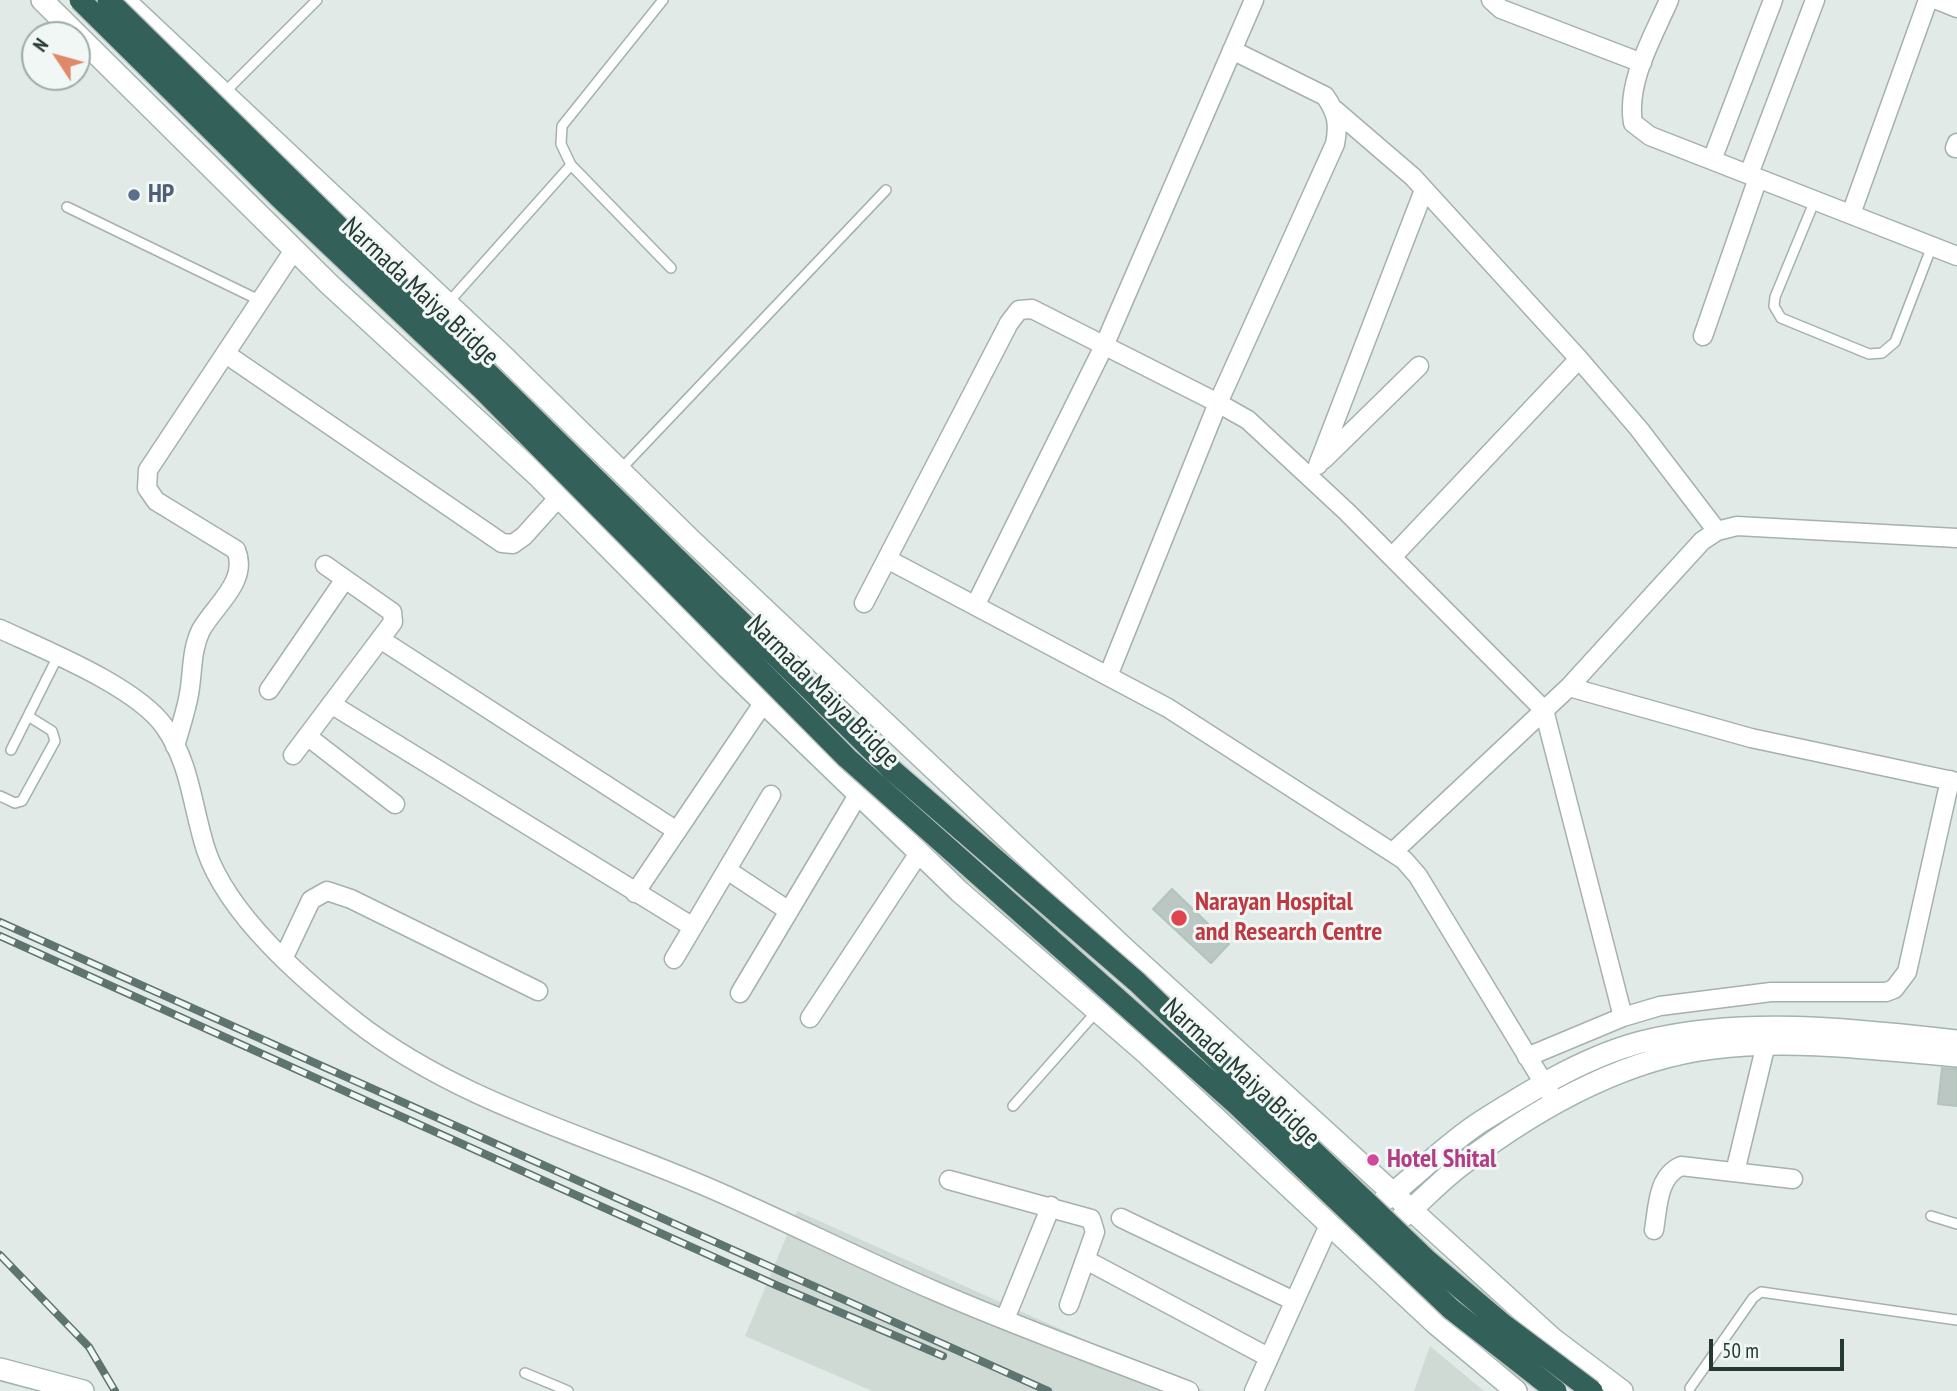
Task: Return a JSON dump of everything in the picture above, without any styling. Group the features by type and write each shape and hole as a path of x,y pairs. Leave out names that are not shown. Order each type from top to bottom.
{"highway":[{"name":"Narmada Maiya Bridge","path":"80,0 279,197 482,389 847,758 1236,1104 1451,1309 1556,1391"},
{"path":"107,0 891,769 1137,982 1427,1260 1504,1325 1592,1391"}],"street":[{"path":"42,0 295,250 559,497 919,853 1147,1054 1435,1323 1516,1391"},
{"path":"124,0 447,303 1125,949 1553,1339 1622,1391"},
{"path":"976,604 1104,346 1254,0"},
{"path":"1491,0 1501,9 1642,63"},
{"path":"1669,0 1642,63 1630,108 1633,123 1650,136 1957,256"},
{"path":"1712,160 1773,0"},
{"path":"1703,337 1753,176 1815,0"},
{"path":"1851,214 1928,0"},
{"path":"1937,0 1957,8"},
{"path":"1232,50 1325,96 1335,110 1377,143 1424,190 1578,359 1639,429 1717,531"},
{"path":"1108,676 1219,403 1335,144 1339,124 1335,110"},
{"path":"1313,470 1424,190"},
{"path":"175,747 189,695 192,657 200,631 238,576 241,562 236,550 156,501 146,488 148,470 295,250"},
{"path":"864,603 1009,323 1019,310 1032,309 1219,403 1248,420 1313,470 1392,557 1544,710 1623,1017"},
{"path":"226,354 502,543 513,544 524,536 559,497"},
{"path":"1392,557 1578,359"},
{"path":"1313,470 1419,366"},
{"path":"1393,852 1569,687 1702,541 1717,531 1737,526 1957,538"},
{"path":"887,559 1168,708 1393,852 1418,876 1556,1104"},
{"path":"293,755 393,622 392,612 325,565"},
{"path":"269,690 345,579"},
{"path":"0,629 58,656 137,701 163,724 190,775 207,854 223,885 251,923 357,1023 420,1065 493,1100 706,1187 938,1292 1189,1391"},
{"path":"380,639 677,831"},
{"path":"1527,1057 1623,1017 1660,1006 1771,992 1886,992 1894,989 1907,972 1953,781 1751,737 1569,687"},
{"path":"635,893 764,702"},
{"path":"331,704 693,927"},
{"path":"307,736 396,804"},
{"path":"740,993 859,794"},
{"path":"674,959 771,795"},
{"path":"810,1018 919,853"},
{"path":"727,870 789,911"},
{"path":"284,957 311,900 327,891 351,899 538,991"},
{"path":"1254,1391 1294,1301 1334,1229 1392,1193 1455,1140 1545,1085 1596,1058 1648,1040 1711,1031 1855,1030 1957,1041"},
{"path":"1360,1253 1460,1166 1556,1104 1611,1076 1658,1059 1712,1048 1766,1044 1957,1056"},
{"path":"1735,1172 1766,1044"},
{"path":"1654,1230 1662,1182 1681,1166 1793,1180"},
{"path":"948,1180 1091,1219 1095,1232 1069,1305"},
{"path":"1005,1319 1051,1206"},
{"path":"1121,1218 1294,1301"},
{"path":"1086,1260 1268,1357"},
{"path":"0,1369 83,1391"}],"lane":[{"path":"224,93 317,0"},
{"path":"663,0 562,126 561,144 571,165 671,268"},
{"path":"447,303 571,165"},
{"path":"620,470 886,190"},
{"path":"1815,200 1775,297 1776,312 1781,318 1869,354 1882,353 1895,342 1932,246"},
{"path":"67,207 261,301"},
{"path":"11,750 58,656"},
{"path":"0,796 15,803 22,801 55,741 52,731 28,716"},
{"path":"1013,1106 1097,1011"},
{"path":"1931,1216 1957,1224"},
{"path":"1690,1388 1753,1298 1761,1292 1957,1320"},
{"path":"525,1373 568,1391"}],"shaded area":[{"path":"797,1211 1205,1391 872,1391 745,1336"},
{"path":"1430,1346 1484,1391 1414,1391"}],"building":[{"path":"1172,889 1229,944 1211,963 1153,909"},
{"path":"1942,1068 1957,1069 1957,1106 1938,1104"}],"railway":[{"path":"0,922 1048,1391"},
{"path":"0,936 778,1286 943,1356"},
{"path":"0,1255 89,1347 115,1391"}],"place":[{"name":"HP","path":"134,195"},
{"name":"Narayan Hospital and Research Centre","path":"1179,918"},
{"name":"Hotel Shital","path":"1373,1160"}]}
